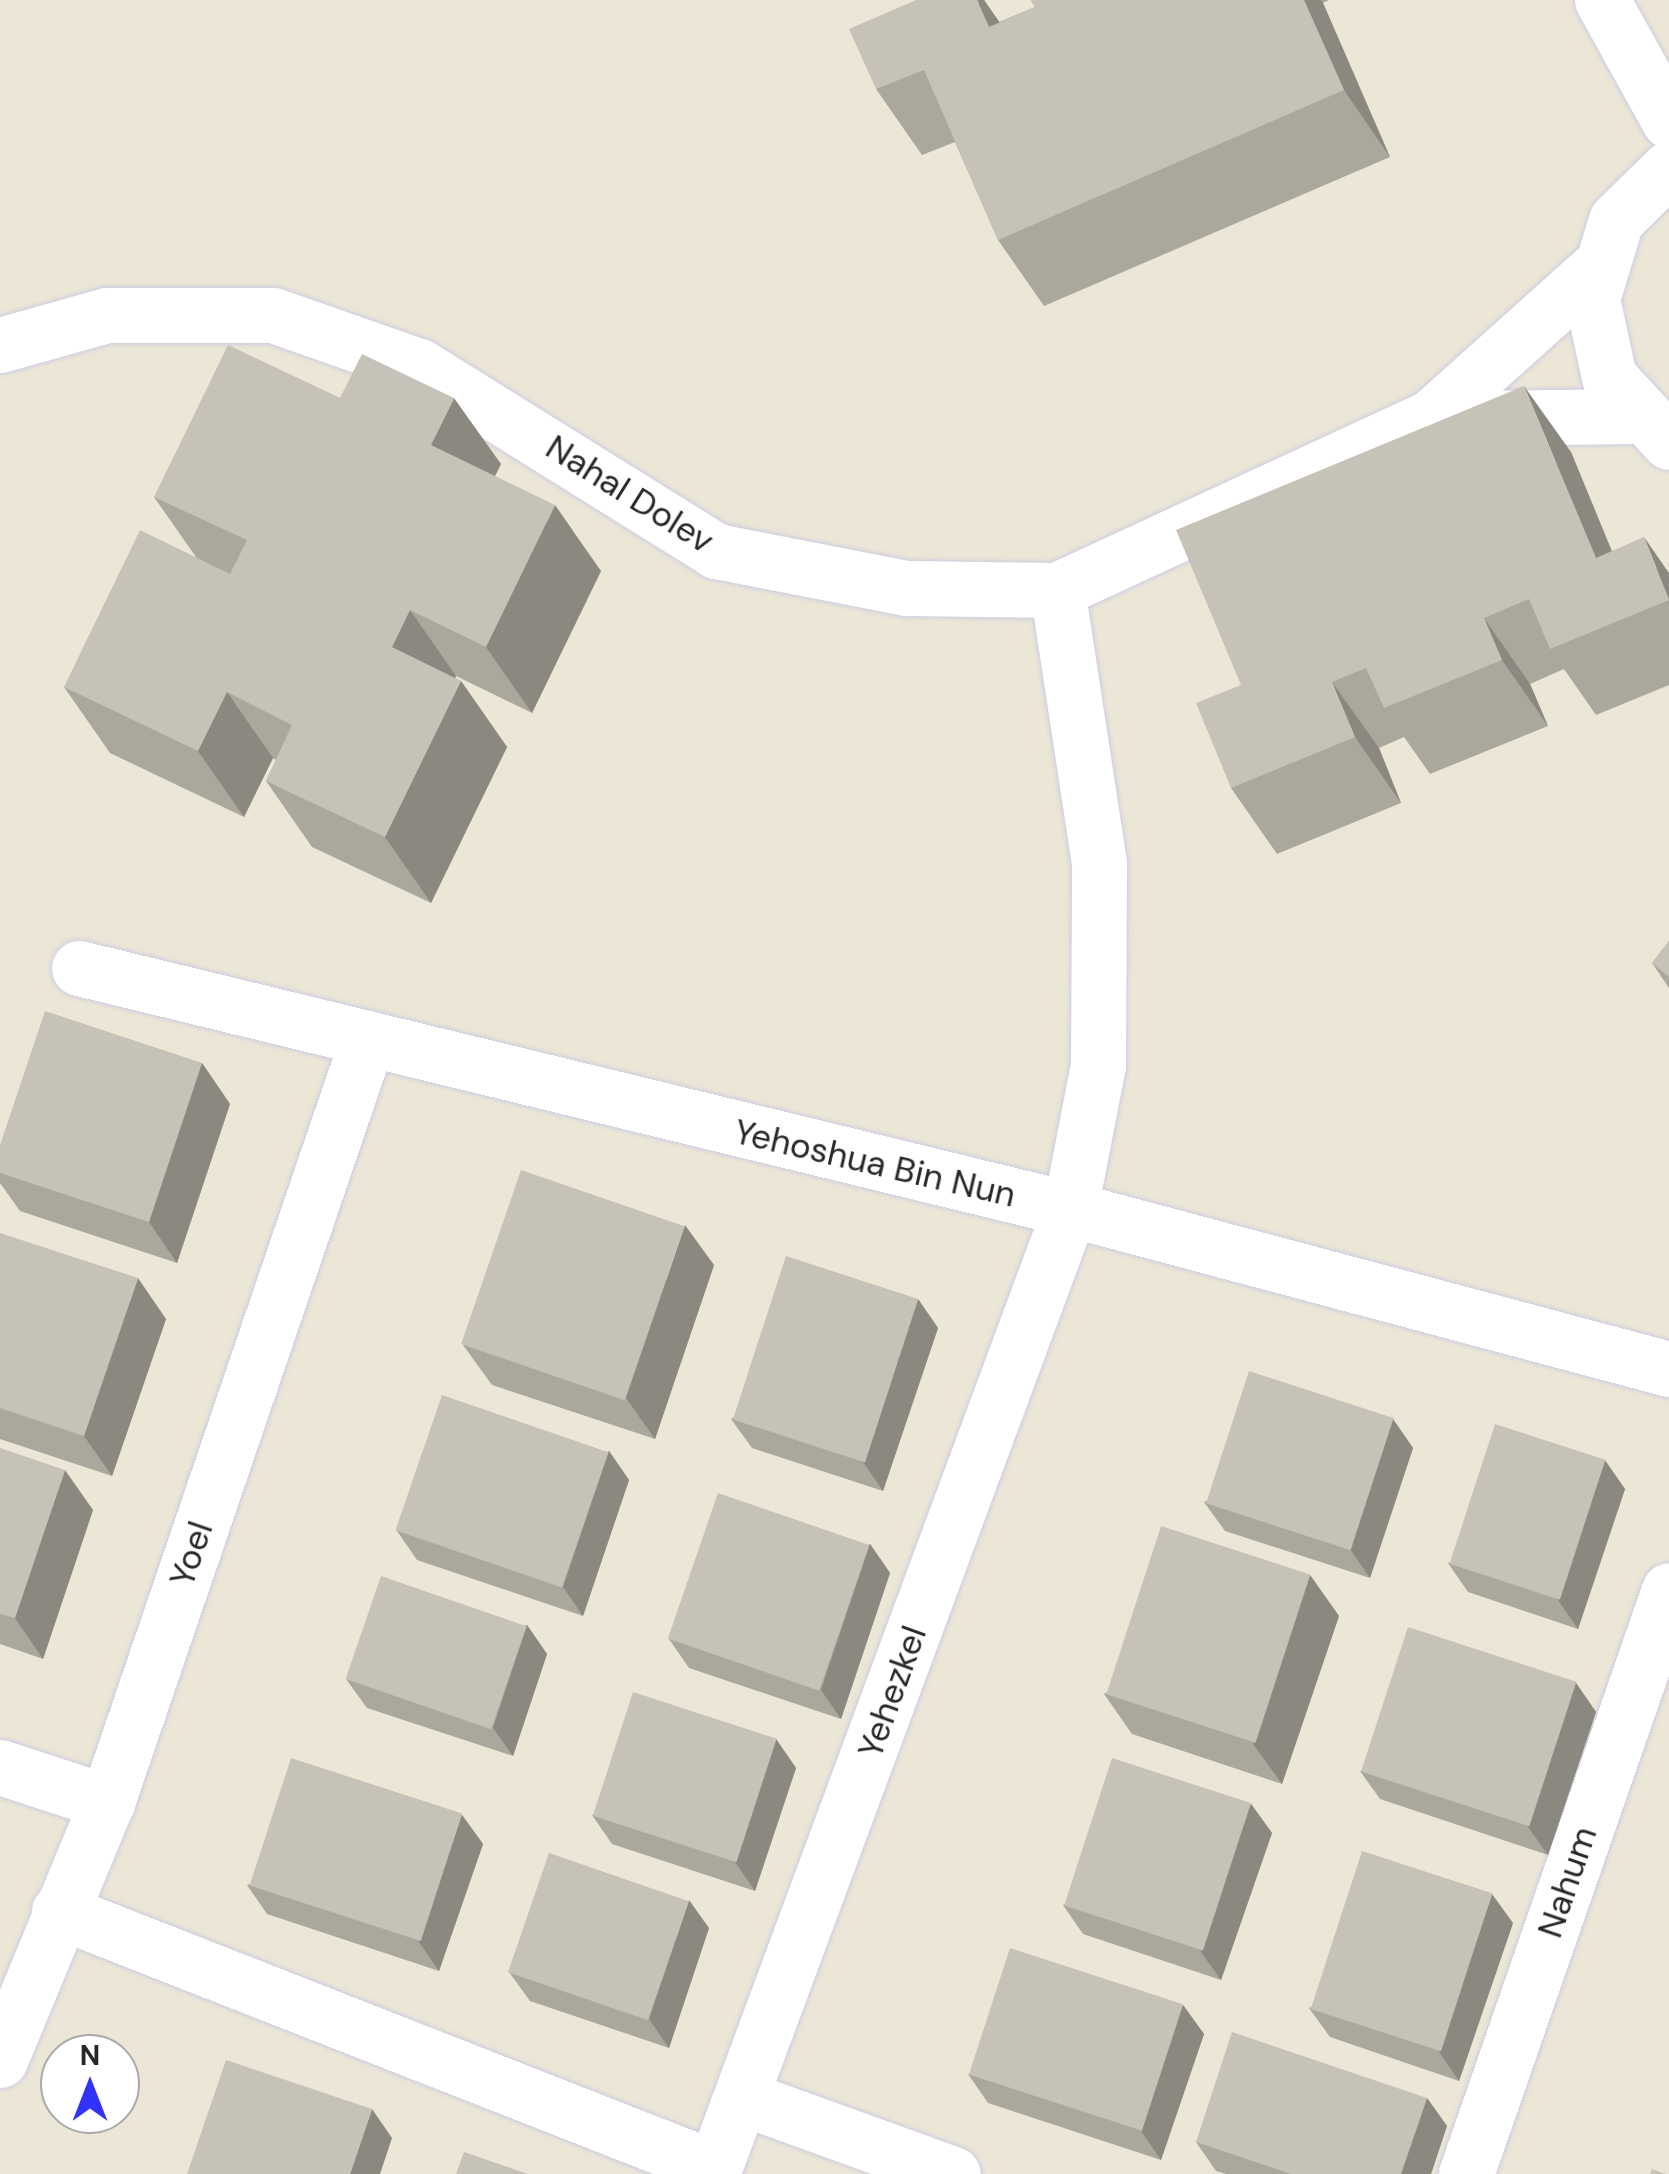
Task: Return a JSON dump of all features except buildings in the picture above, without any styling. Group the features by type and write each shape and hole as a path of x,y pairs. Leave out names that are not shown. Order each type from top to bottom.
{"street":[{"path":"1602,0 1669,121"},
{"path":"1653,429 1598,351 1595,270 1630,201 1669,168"},
{"name":"Nahal Dolev","path":"0,345 107,316 273,316 419,366 716,551 888,586 1057,590 1430,418 1595,270"},
{"name":"Nahal Dolev","path":"1430,418 1653,429"},
{"name":"Yehezkel","path":"713,2171 1070,1209 1098,1064 1098,863 1057,590"},
{"name":"Yehoshua Bin Nun","path":"79,968 366,1041 1070,1209 1669,1369"},
{"name":"Yoel","path":"0,2060 107,1802 366,1041"},
{"name":"Nahum","path":"1466,2174 1669,1590"},
{"path":"0,1767 107,1802"},
{"path":"59,1912 713,2171"},
{"path":"743,2098 952,2174"}]}
